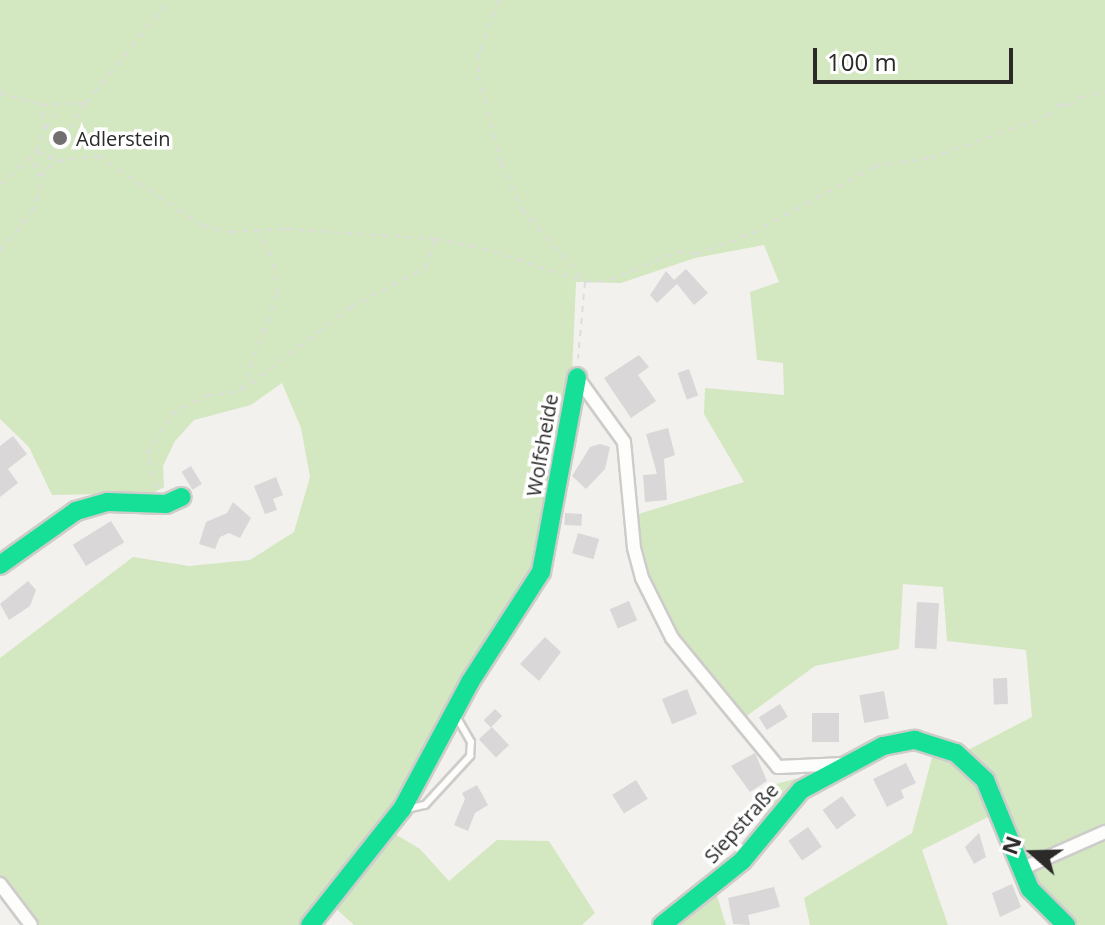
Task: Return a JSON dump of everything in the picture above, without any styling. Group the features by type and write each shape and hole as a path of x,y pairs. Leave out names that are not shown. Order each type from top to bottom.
{"street":[{"name":"Wolfsheide","path":"310,925 402,809 455,712 541,572 577,377"},
{"name":"Wolfsheide","path":"577,377 600,402 624,442 634,548 642,578 672,638 778,767 792,770 847,764"},
{"path":"0,565 76,511 108,502 174,501"},
{"name":"Siepstraße","path":"662,925 742,861 801,790 883,746 915,740 956,753 985,780 999,804 1021,869 1044,907 1066,925"},
{"path":"1021,869 1105,832"},
{"path":"0,884 31,925"}],"lane":[{"path":"402,809 425,805 470,756 471,742 461,733 455,712"}],"path":[{"path":"49,159 86,103 169,0"},
{"path":"499,0 479,54 479,76 501,163 532,225 585,282 577,377"},
{"path":"36,152 58,161 98,156 203,226 435,239 482,248 585,282 636,272 677,252 696,254 815,203 875,166 930,158 1047,116 1060,104 1069,106 1080,97 1105,92"},
{"path":"0,93 42,105 86,103"},
{"path":"42,105 45,130"},
{"path":"0,185 31,160 61,106"},
{"path":"31,160 44,172"},
{"path":"37,176 58,161"},
{"path":"0,251 32,212 44,172"},
{"path":"241,391 278,293 271,255 257,231"},
{"path":"174,501 148,473 147,454 172,414 206,396 241,391 350,308 425,268 435,239"}],"green space":[{"path":"0,0 1105,0 1105,925 1076,925 1034,882 1029,855 1008,809 986,771 966,751 1032,717 1026,650 947,641 943,587 903,584 899,649 815,666 744,718 678,632 647,572 635,515 744,482 704,414 705,388 784,395 783,363 757,360 750,292 779,282 764,245 695,258 621,283 576,282 572,374 537,567 397,802 299,925 38,925 12,888 0,896 0,658 133,557 189,566 250,560 294,532 310,477 301,428 282,383 251,405 194,420 175,441 163,466 164,487 153,493 52,495 29,447 0,419"},
{"path":"934,750 963,766 983,786 994,814 922,850 948,925 810,925 804,898 912,833"},
{"path":"821,772 757,833 776,784"},
{"path":"395,834 420,849 449,881 497,840 549,841 595,913 582,925 354,925 334,907"},
{"path":"716,896 726,925 681,925"}],"building":[{"path":"686,269 708,293 694,305 677,284 657,303 650,295 666,271 674,280"},
{"path":"639,355 649,367 638,375 656,401 631,418 604,378"},
{"path":"689,369 698,395 687,399 678,373"},
{"path":"668,428 675,455 664,459 667,500 645,502 643,475 657,474 646,434"},
{"path":"13,436 27,454 8,469 18,483 0,497 0,446"},
{"path":"600,444 610,447 605,469 586,489 572,476 590,447"},
{"path":"191,466 202,484 192,490 182,472"},
{"path":"276,477 283,495 273,499 277,510 265,514 254,486"},
{"path":"233,502 251,518 240,538 229,533 220,537 215,549 199,544 206,522 227,513"},
{"path":"565,513 582,514 581,526 564,525"},
{"path":"111,521 124,542 86,566 73,545"},
{"path":"578,533 599,539 593,559 572,553"},
{"path":"28,581 36,590 30,606 9,620 0,604"},
{"path":"629,601 637,620 618,629 610,609"},
{"path":"917,602 939,603 937,649 915,648"},
{"path":"545,637 561,652 539,681 520,664"},
{"path":"993,678 1007,678 1008,704 994,704"},
{"path":"687,689 697,714 672,724 662,699"},
{"path":"884,691 889,719 864,723 859,695"},
{"path":"780,704 788,717 767,730 759,717"},
{"path":"495,709 502,716 491,727 484,720"},
{"path":"812,713 839,713 839,742 812,742"},
{"path":"492,727 509,745 496,758 479,739"},
{"path":"755,753 767,781 750,792 731,766"},
{"path":"906,763 916,783 901,790 904,798 887,807 873,779"},
{"path":"636,780 648,799 624,813 612,795"},
{"path":"477,785 488,805 475,813 468,831 454,825 465,799 462,793"},
{"path":"842,796 856,815 837,830 823,810"},
{"path":"808,827 822,847 802,860 788,841"},
{"path":"979,833 986,857 974,864 965,847"},
{"path":"1012,884 1021,907 1000,917 992,893"},
{"path":"774,887 780,907 748,915 750,925 733,924 728,898"}],"traffic: fast":[{"path":"310,925 402,809 470,682 541,572 577,377"},
{"path":"0,565 76,511 108,502 166,504 182,497"},
{"path":"662,925 742,861 801,790 883,746 915,740 956,753 985,780 1030,889 1066,925"}],"place":[{"name":"Adlerstein","path":"60,138"}]}
